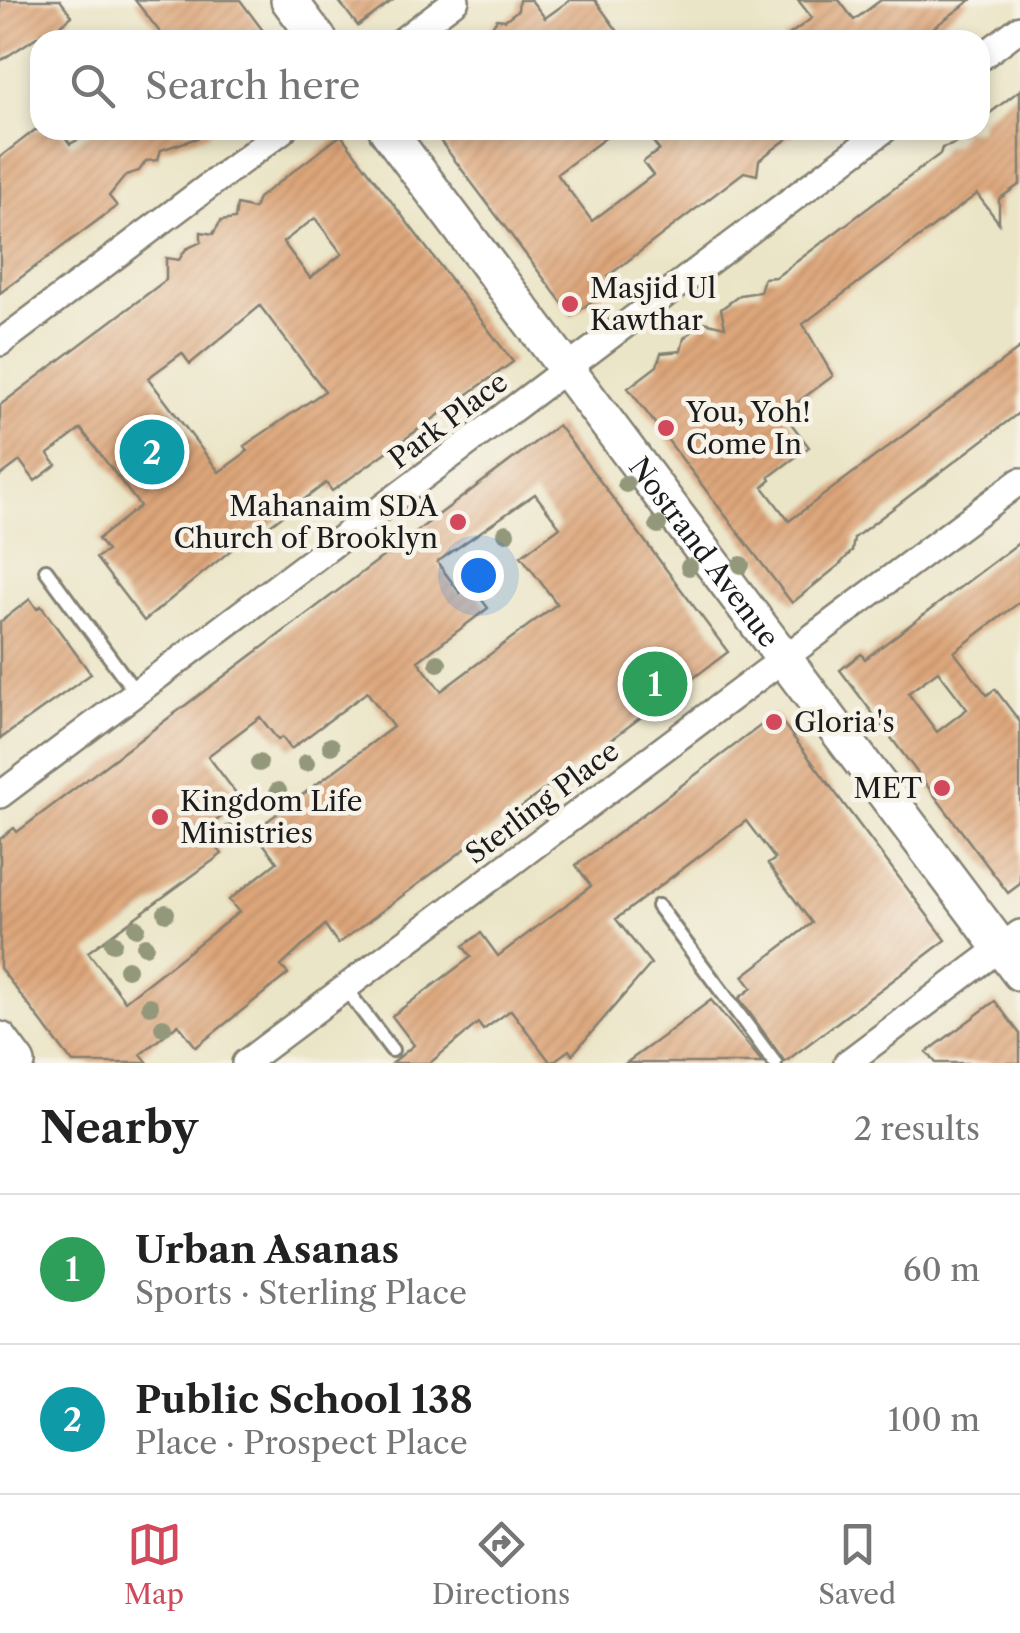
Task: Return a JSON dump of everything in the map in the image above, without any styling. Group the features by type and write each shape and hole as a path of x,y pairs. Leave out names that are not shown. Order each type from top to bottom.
{"main road":[{"path":"289,0 312,30"},
{"name":"Nostrand Avenue","path":"394,140 784,658 1014,951"},
{"path":"0,1040 17,1063"}],"street":[{"path":"416,30 456,0"},
{"path":"990,50 1020,28"},
{"path":"0,342 270,140"},
{"name":"Park Place","path":"0,795 871,140"},
{"name":"Sterling Place","path":"244,1063 1020,481"},
{"path":"847,1063 1014,951"}],"lane":[{"path":"46,570 136,693"},
{"path":"658,906 775,1063"},
{"path":"345,988 392,1050"}],"building":[{"path":"0,0 60,0 72,16 55,30 30,30 30,41 0,61"},
{"path":"135,0 240,0 262,30 158,30"},
{"path":"338,0 393,0 358,26"},
{"path":"519,0 531,0 545,18 570,0 595,0 617,30 490,30 497,19 505,20 518,10"},
{"path":"798,0 839,0 854,20 881,0 971,0 930,30 796,30 812,18"},
{"path":"1020,90 1020,184 999,199 999,223 977,194 803,324 833,376 783,413 809,447 769,477 771,480 763,487 789,521 1020,348 1020,412 854,538 852,551 838,566 792,603 628,388 657,366 661,353 681,351 684,338 704,322 725,327 721,309 740,295 760,292 764,278 776,277 940,154 942,148 958,140 990,140 990,113"},
{"path":"30,134 30,140 67,140 70,144 77,140 191,140 161,150 158,160 146,161 139,171 126,175 109,196 117,206 0,293 0,157"},
{"path":"334,140 345,140 513,362 332,491 326,483 266,528 263,524 144,621 96,558 107,551 98,539 140,506 81,429 48,454 56,465 35,481 20,461 0,476 0,405 166,280 166,258 179,260 186,249 201,242 201,232 213,234 221,221 235,219 237,205 254,209 258,198","holes":["315,218 342,254 310,278 283,242","260,306 325,391 244,446 248,451 219,472 148,378 182,353 190,364"]},
{"path":"440,140 603,140 557,174 592,221 653,175 643,162 659,150 652,140 786,140 759,160 757,175 744,172 608,276 614,285 572,316"},
{"path":"558,425 728,652 338,944 325,925 281,966 288,974 196,1047 178,1024 141,1054 148,1063 73,1063 0,968 0,839 14,828 17,832","holes":["535,494 560,527 521,556 557,604 441,691 418,661 488,608 470,584 460,593 437,562","367,692 393,727 254,831 277,862 229,900 239,912 125,1001 88,952 222,854 204,830 242,801 208,756 260,717 278,740 282,737 291,749"]},
{"path":"1020,542 1020,602 954,652 987,695 995,689 1020,722 1020,884 1008,893 840,670 861,654 865,659","holes":["938,671 967,709 937,732 908,693"]},
{"path":"30,599 37,609 41,606 91,674 0,739 0,622"},
{"path":"776,714 946,940 785,1062 739,998 752,988 743,976 812,923 768,864 775,859 746,821 616,919 651,964 572,1055 569,1050 551,1063 511,1010 483,1030 478,1023 430,1063 392,1063 414,1045 392,1016 471,957 463,946 481,933 498,956 591,886 576,865"},
{"path":"711,1000 763,1063 626,1063 666,1034"},
{"path":"995,1001 1020,1034 1020,1063 936,1063 927,1052"}],"place":[{"name":"Masjid Ul Kawthar","path":"570,304"},
{"name":"You, Yoh! Come In","path":"666,428"},
{"name":"Public School 138","path":"152,452"},
{"name":"Mahanaim SDA Church of Brooklyn","path":"458,522"},
{"name":"Urban Asanas","path":"655,684"},
{"name":"Gloria's","path":"774,722"},
{"name":"MET","path":"942,788"},
{"name":"Kingdom Life Ministries","path":"160,817"}]}
